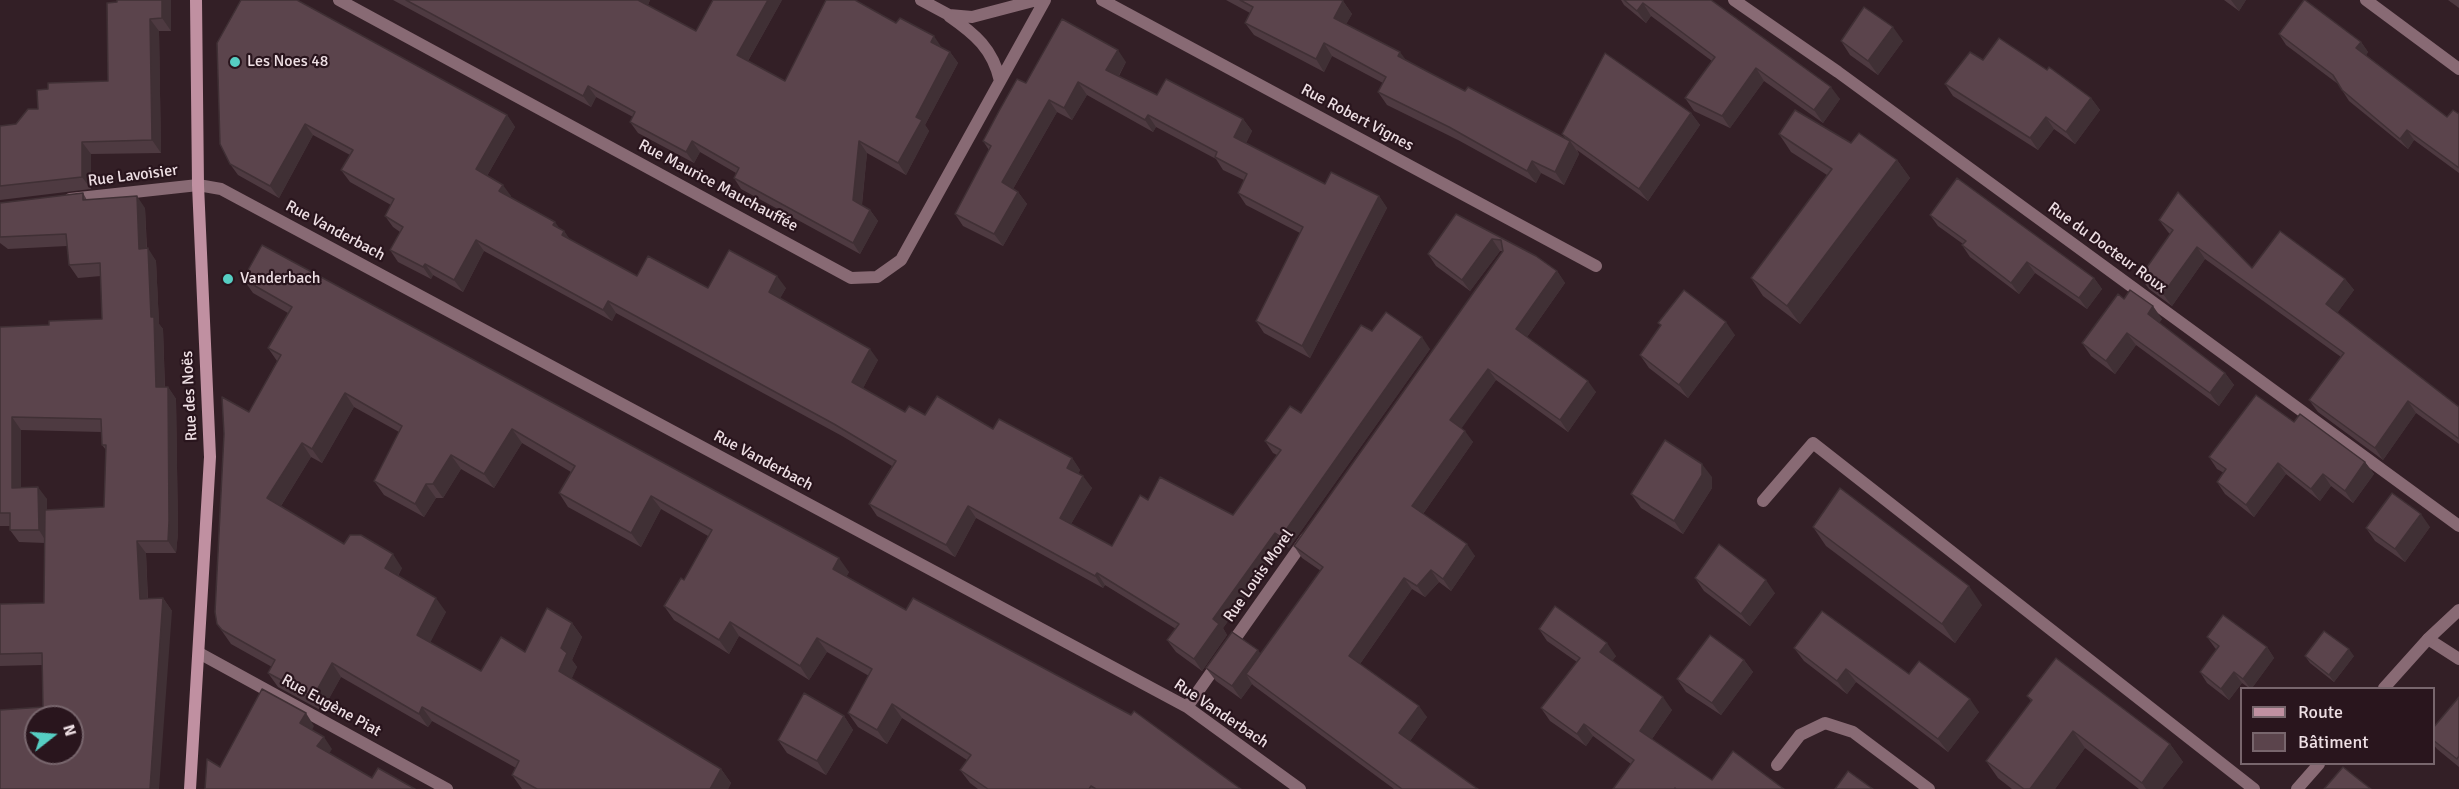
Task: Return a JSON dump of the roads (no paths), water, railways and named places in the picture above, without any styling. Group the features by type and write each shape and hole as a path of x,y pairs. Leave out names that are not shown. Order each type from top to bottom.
{"street":[{"name":"Rue des Noës","path":"189,789 210,457 198,185 196,0"},
{"name":"Rue Maurice Mauchauffée","path":"339,0 851,278 877,277 901,260 1044,0"},
{"path":"921,0 949,15 975,34 988,48 1000,81"},
{"path":"949,15 972,17 1036,0"},
{"name":"Rue Robert Vignes","path":"1102,0 1596,266"},
{"name":"Rue du Docteur Roux","path":"1734,0 1838,72 2459,526"},
{"path":"2366,0 2459,69"},
{"name":"Rue Lavoisier","path":"58,201 198,185"},
{"name":"Rue Vanderbach","path":"198,185 221,189 1187,707 1300,789"},
{"path":"1763,501 1813,443 2254,789"},
{"name":"Rue Louis Morel","path":"1187,707 1312,530"},
{"path":"2385,687 2428,639 2459,610"},
{"path":"2428,639 2459,659"},
{"name":"Rue Eugène Piat","path":"199,653 447,789"},
{"path":"1777,765 1800,735 1825,723 1853,732 1929,789"},
{"path":"2297,789 2318,765"}],"place":[{"name":"Les Noes 48","path":"235,62"},
{"name":"Vanderbach","path":"228,279"}]}
